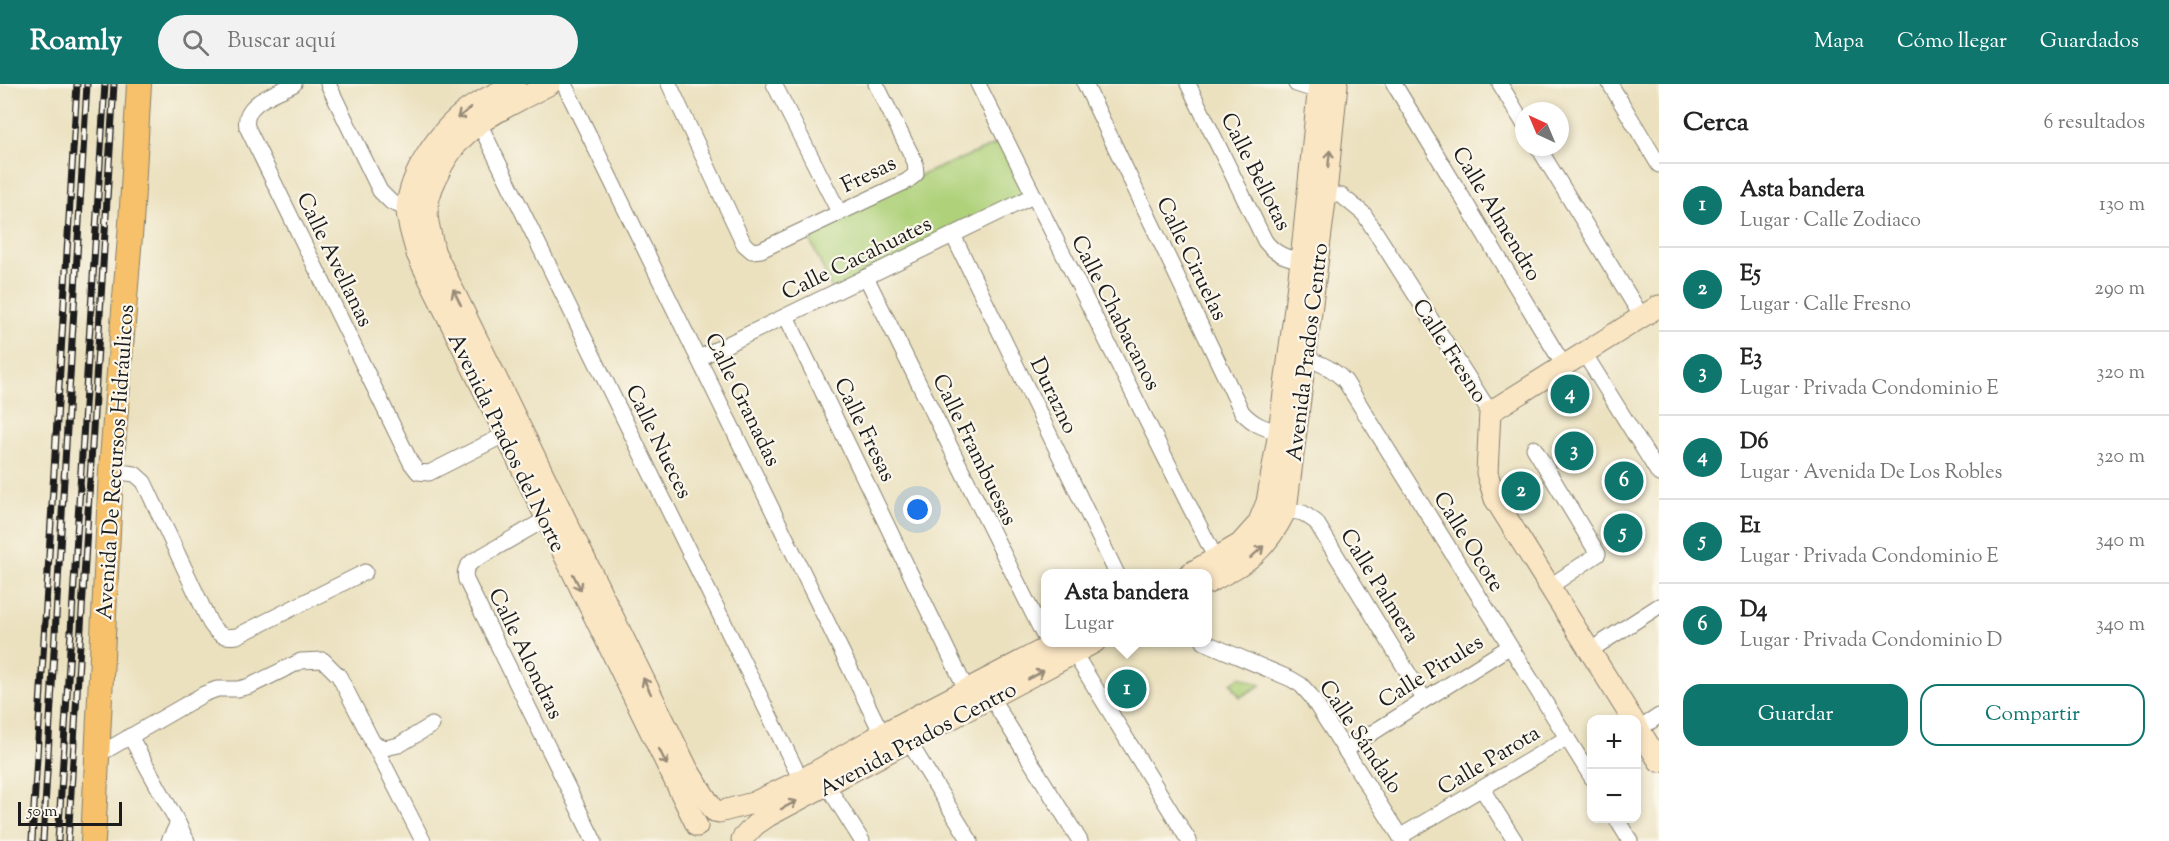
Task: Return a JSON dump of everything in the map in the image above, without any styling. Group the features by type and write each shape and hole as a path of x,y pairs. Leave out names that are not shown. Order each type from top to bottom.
{"main road":[{"name":"Avenida De Recursos Hidráulicos","path":"93,841 111,471 131,224 139,84"}],"street":[{"name":"Calle Avellanas","path":"294,84 254,105 248,111 245,119 247,127 406,453 418,472 429,473 504,435"},
{"path":"328,84 380,191 391,202 407,209"},
{"name":"Avenida Prados del Norte","path":"515,84 471,108 448,126 427,154 414,179 407,209 504,435 535,476 546,519 699,834"},
{"name":"Avenida Prados del Norte","path":"550,84 479,123 460,138 454,146 442,163 431,189 425,253 535,476 688,770 716,812 730,818 736,825 742,840"},
{"name":"Calle Granadas","path":"564,84 882,734"},
{"path":"669,84 744,244 752,250 761,250 839,212 774,84"},
{"name":"Fresas","path":"839,212 907,181 916,174 915,162 876,84"},
{"name":"Calle Chabacanos","path":"978,84 1216,559"},
{"name":"Calle Ciruelas","path":"1085,84 1242,412 1256,425 1279,432"},
{"name":"Calle Bellotas","path":"1188,84 1265,241 1272,251 1283,257 1301,261"},
{"path":"1197,569 1240,544 1258,524 1267,502 1279,432 1297,359 1301,261 1325,86 1296,84"},
{"name":"Calle Almendro","path":"1394,84 1564,366"},
{"path":"1500,84 1515,108"},
{"path":"1610,84 1659,165"},
{"name":"Avenida Prados Centro","path":"1212,581 1257,553 1275,534 1287,510 1297,359 1326,192 1325,86"},
{"name":"Calle Nueces","path":"479,123 801,780"},
{"path":"1490,412 1650,311 1544,156"},
{"name":"Calle Fresno","path":"1326,192 1342,196 1364,214 1490,412 1487,473 1495,499 1630,715"},
{"name":"Calle Cacahuates","path":"699,358 1033,196"},
{"name":"Durazno","path":"953,236 1115,569"},
{"name":"Calle Frambuesas","path":"866,277 1041,614"},
{"name":"Calle Fresas","path":"786,316 968,691"},
{"path":"1584,353 1659,474"},
{"name":"Calle Ocote","path":"1297,359 1322,363 1344,381 1587,770"},
{"path":"1534,448 1598,554 1549,587"},
{"path":"111,471 135,474 144,482 210,623 217,633 226,637 237,636 366,573"},
{"name":"Calle Palmera","path":"1287,510 1303,513 1316,522 1425,699"},
{"name":"Calle Alondras","path":"546,519 472,561 467,566 466,580 594,841"},
{"path":"1589,651 1659,606"},
{"name":"Calle Sándalo","path":"1212,645 1301,685 1402,839"},
{"name":"Calle Pirules","path":"1345,750 1509,646"},
{"path":"699,834 702,816 753,803 801,780 882,734 1053,647"},
{"name":"Avenida Prados Centro","path":"742,840 768,816 992,699 1055,647"},
{"name":"Calle Frambuesas","path":"1058,647 1189,841"},
{"path":"98,755 204,694 217,689 238,689 250,686 301,661 323,660 339,676 423,841"},
{"path":"992,699 1080,841"},
{"path":"1641,722 1659,716"},
{"path":"372,743 385,748 399,745 432,725"},
{"name":"Calle Fresno","path":"1641,732 1659,761"},
{"path":"130,736 187,841"},
{"name":"Calle Parota","path":"1402,839 1567,738"},
{"path":"909,742 970,841"},
{"path":"828,785 862,841"},
{"path":"1482,789 1515,841"},
{"path":"169,841 178,823"},
{"path":"1619,823 1630,841"}],"green space":[{"path":"1006,140 1033,196 834,293 805,229 907,181"},
{"path":"1240,677 1261,685 1240,697 1231,683"}],"railway":[{"path":"32,841 77,84"},
{"path":"43,841 87,84"},
{"path":"58,841 105,84"},
{"path":"68,841 114,84"}],"place":[{"name":"D6","path":"1570,394"},
{"name":"E3","path":"1574,451"},
{"name":"D4","path":"1624,481"},
{"name":"E5","path":"1521,491"},
{"name":"E1","path":"1623,533"},
{"name":"Asta bandera","path":"1127,689"}]}
